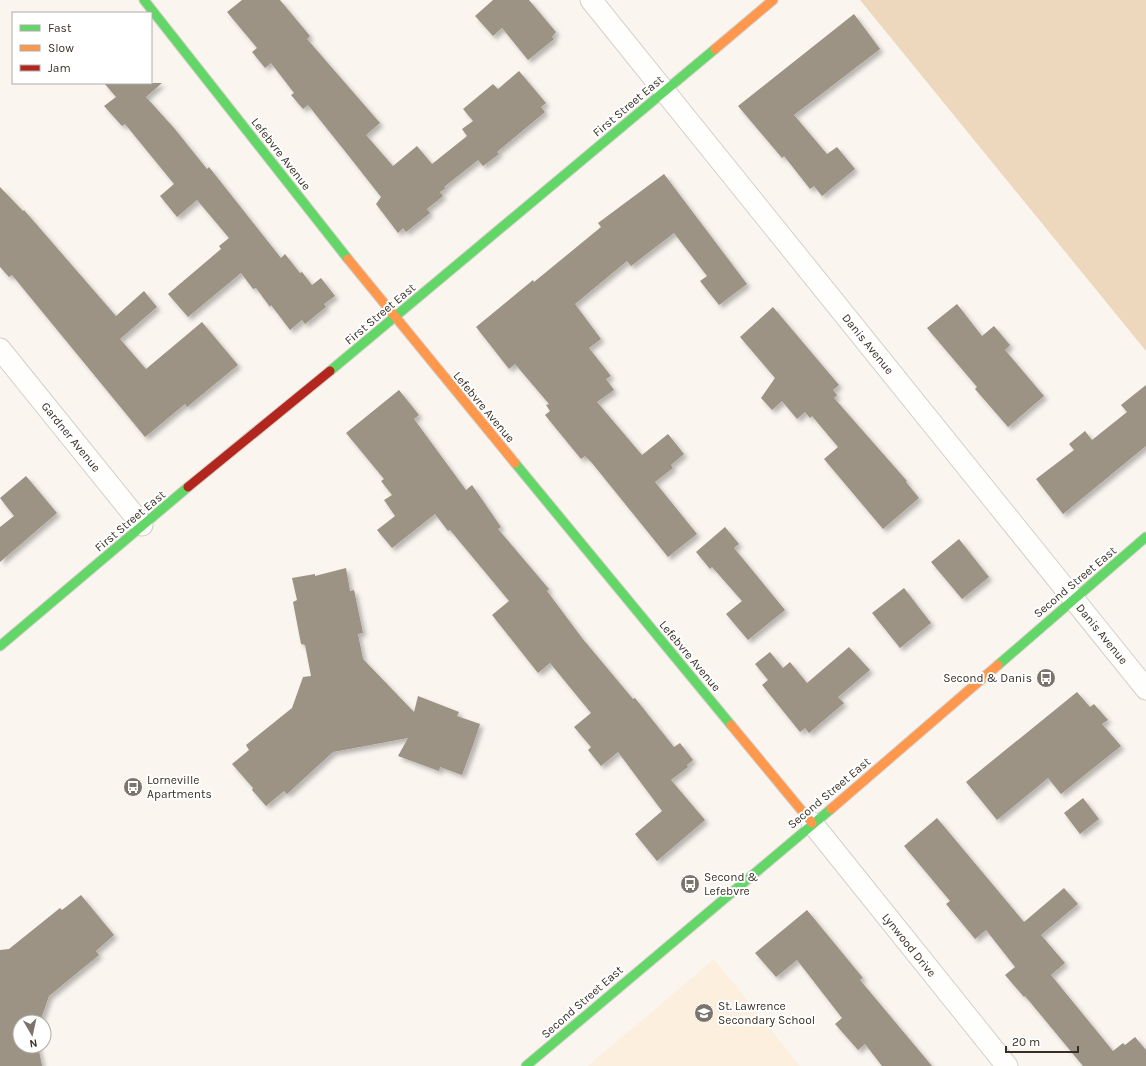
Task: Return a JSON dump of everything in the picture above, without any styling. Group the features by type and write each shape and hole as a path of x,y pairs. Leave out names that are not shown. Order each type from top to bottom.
{"street":[{"name":"Lefebvre Avenue","path":"144,0 395,318 812,823"},
{"name":"Danis Avenue","path":"591,0 1146,689"},
{"name":"First Street East","path":"0,646 142,525 395,318 773,0"},
{"name":"Gardner Avenue","path":"0,349 142,525"},
{"name":"Second Street East","path":"526,1066 812,823 838,803 1073,598 1146,537"},
{"name":"Lynwood Drive","path":"812,823 1007,1066"}],"shaded area":[{"path":"860,0 1146,0 1146,351"},
{"name":"St. Lawrence Secondary School","path":"714,959 800,1066 588,1066"}],"building":[{"path":"242,0 280,0 310,36 307,39 380,123 366,135 393,166 417,146 432,164 467,136 462,129 473,121 463,109 493,84 498,89 519,71 546,103 541,107 545,112 497,152 499,154 483,166 478,160 444,187 446,188 440,192 443,196 427,209 430,213 406,232 403,228 398,233 376,204 381,197 308,105 303,109 291,95 294,93 271,63 265,68 252,52 257,48 227,12"},
{"path":"493,0 529,0 556,32 552,37 554,39 528,60 502,28 493,36 475,16"},
{"path":"854,14 880,49 794,115 827,154 837,147 855,169 822,196 814,186 810,189 784,156 782,158 738,106"},
{"path":"162,83 146,97 174,128 207,169 209,167 281,258 285,254 312,285 321,278 335,296 324,304 326,307 305,324 302,320 290,330 271,305 270,307 256,288 253,289 241,273 188,317 168,294 221,249 219,246 229,238 197,200 177,217 160,196 174,184 125,124 122,126 104,106 116,97 105,84"},
{"path":"664,174 747,284 719,305 700,281 707,276 674,233 631,266 627,261 575,304 601,339 589,348 611,376 606,379 614,390 597,402 642,455 668,434 684,454 671,465 673,468 655,482 697,534 668,557 592,463 585,456 581,459 545,415 550,411 546,405 549,404 515,364 509,369 476,327 601,227 598,223"},
{"path":"0,187 23,211 24,210 116,316 144,291 157,307 120,339 146,369 202,322 238,365 187,407 185,404 145,437 12,275 9,277 0,267"},
{"path":"957,304 982,336 994,326 1010,345 1005,350 1044,396 1008,427 975,389 977,387 927,328"},
{"path":"773,307 839,385 833,390 837,395 834,398 907,481 906,482 919,498 883,529 824,459 838,447 812,416 810,418 805,412 797,419 782,401 772,410 761,398 775,378 740,337"},
{"path":"1146,385 1146,446 1063,514 1036,479 1074,450 1069,444 1085,431 1092,440 1127,412 1121,405"},
{"path":"399,390 419,415 414,419 466,490 472,485 501,527 498,529 549,589 547,591 582,638 633,699 635,698 674,747 680,743 693,760 687,765 688,767 671,780 705,820 657,861 635,834 662,811 618,752 601,766 588,750 591,747 574,727 591,713 550,663 538,673 492,615 509,601 450,530 448,531 435,514 392,548 377,530 395,516 384,500 392,495 381,481 384,479 346,433"},
{"path":"26,476 57,513 0,562 0,527 14,516 0,498"},
{"path":"725,527 739,544 734,548 785,610 748,640 726,614 742,601 712,567 710,569 696,552"},
{"path":"959,539 989,577 962,599 931,562"},
{"path":"346,568 350,591 354,590 363,633 358,634 363,659 414,712 418,696 459,712 457,716 480,724 473,745 462,775 440,767 439,771 398,756 408,738 333,752 287,794 284,791 266,806 252,790 253,788 232,764 249,750 246,745 292,708 303,677 311,676 305,645 301,644 293,602 297,600 292,578 315,574 315,576"},
{"path":"904,588 931,623 900,648 872,613"},
{"path":"849,647 870,670 838,697 844,703 809,733 805,728 800,732 762,685 768,680 755,664 770,652 783,668 790,662 807,683"},
{"path":"1077,692 1090,707 1094,704 1108,720 1102,724 1121,746 1061,794 1048,778 997,820 966,782"},
{"path":"1083,798 1099,819 1080,834 1064,813"},
{"path":"937,818 1024,922 1064,888 1078,904 1041,935 1065,963 1051,975 1113,1051 1123,1043 1125,1045 1135,1037 1146,1050 1146,1066 1083,1066 1025,996 1024,997 1005,975 1015,967 986,930 975,939 946,904 950,901 904,846"},
{"path":"81,895 114,935 96,951 99,955 49,996 43,1014 12,1014 12,1054 40,1054 42,1066 0,1066 0,950 9,949 60,908 62,910"},
{"path":"807,910 863,978 860,980 932,1066 882,1066 865,1044 858,1050 835,1024 842,1018 797,960 776,977 755,953"}],"traffic: fast":[{"path":"144,0 348,259"},
{"path":"330,371 715,49"},
{"path":"515,463 731,725"},
{"path":"0,646 188,487"},
{"path":"998,665 1146,537"},
{"path":"526,1066 831,809"}],"traffic: slow":[{"path":"715,49 773,0"},
{"path":"348,259 515,463"},
{"path":"831,809 998,665"},
{"path":"731,725 812,823"}],"traffic: jam":[{"path":"188,487 330,371"}],"place":[{"name":"Second & Danis","path":"1046,678"},
{"name":"Lorneville Apartments","path":"133,787"},
{"name":"Second & Lefebvre","path":"690,884"},
{"name":"St. Lawrence Secondary School","path":"704,1013"}]}
